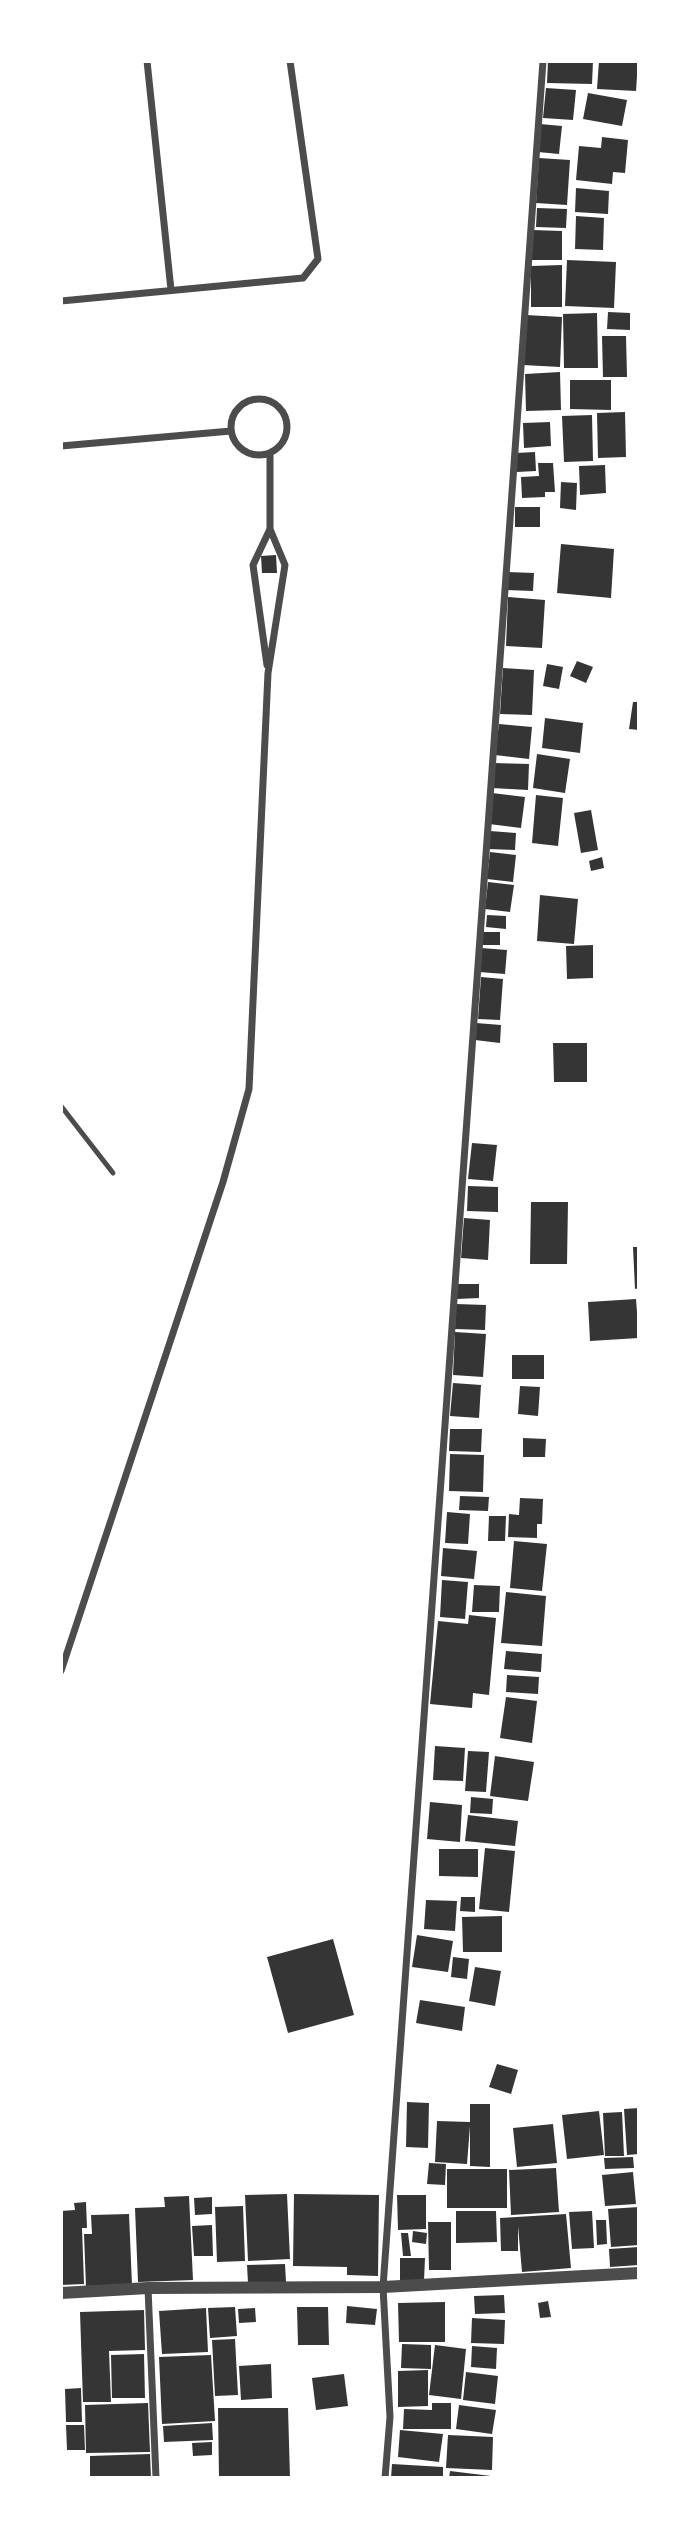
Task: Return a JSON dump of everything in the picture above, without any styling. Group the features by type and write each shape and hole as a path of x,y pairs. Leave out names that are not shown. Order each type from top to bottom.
{"street":[{"path":"147,61 171,290"},
{"path":"61,301 303,278 318,259 290,61"},
{"path":"385,2478 390,2417 383,2287 543,61"},
{"path":"267,400 282,411 287,430 285,440 270,454 249,454 234,441 231,431 234,413 248,401 267,400"},
{"path":"61,446 231,431"},
{"path":"61,1671 223,1182 249,1089 268,673 285,565 270,529 270,454"},
{"path":"268,673 253,565 270,529"},
{"path":"61,2293 148,2288 383,2287 639,2273"},
{"path":"148,2288 156,2478"}],"lane":[{"path":"61,1106 113,1172"}],"building":[{"path":"548,61 593,61 592,84 547,83"},
{"path":"599,61 638,61 636,91 597,89"},
{"path":"546,88 576,90 573,120 543,118"},
{"path":"588,93 627,100 622,126 583,119"},
{"path":"540,124 562,126 559,154 538,152"},
{"path":"602,137 628,140 625,173 613,172 612,184 576,180 579,146 601,148"},
{"path":"539,158 570,160 567,205 536,203"},
{"path":"576,188 609,191 608,214 575,212"},
{"path":"537,208 567,209 566,228 536,227"},
{"path":"576,216 604,218 603,250 575,249"},
{"path":"532,230 562,231 562,260 532,260"},
{"path":"567,260 616,262 614,308 565,306"},
{"path":"562,265 562,307 531,307 531,266"},
{"path":"608,312 630,313 630,330 607,329"},
{"path":"597,313 598,368 564,368 563,314"},
{"path":"526,315 562,317 560,367 523,365"},
{"path":"602,336 626,336 627,377 603,377"},
{"path":"560,372 561,410 526,411 525,374"},
{"path":"570,380 611,380 611,410 570,409"},
{"path":"625,412 626,457 598,458 597,413"},
{"path":"592,415 593,461 564,462 562,416"},
{"path":"550,422 551,446 524,448 523,423"},
{"path":"535,452 536,471 517,472 516,453"},
{"path":"538,463 553,463 555,492 545,492 545,497 522,498 521,477 539,476"},
{"path":"605,465 606,493 580,495 579,466"},
{"path":"561,482 577,483 576,510 560,508"},
{"path":"515,507 540,507 540,527 515,527"},
{"path":"561,544 614,549 611,598 557,593"},
{"path":"276,555 277,573 262,573 261,556"},
{"path":"507,572 534,573 533,591 506,590"},
{"path":"508,597 545,600 542,648 506,646"},
{"path":"577,661 593,667 586,683 570,676"},
{"path":"547,664 563,667 559,689 543,686"},
{"path":"503,668 534,670 532,715 500,714"},
{"path":"633,702 639,702 639,730 629,729"},
{"path":"545,718 583,723 580,753 542,748"},
{"path":"499,724 532,727 529,759 495,755"},
{"path":"537,754 570,759 565,793 533,788"},
{"path":"493,763 529,764 528,790 492,788"},
{"path":"492,793 525,797 521,828 489,824"},
{"path":"536,795 563,798 558,846 532,843"},
{"path":"591,810 598,850 581,853 574,813"},
{"path":"490,831 516,833 515,850 488,849"},
{"path":"490,852 516,855 513,882 487,879"},
{"path":"602,857 604,868 591,871 589,861"},
{"path":"488,882 514,885 510,912 485,909"},
{"path":"540,895 578,899 574,944 537,941"},
{"path":"487,915 506,916 506,929 486,927"},
{"path":"482,932 500,932 500,945 482,945"},
{"path":"593,945 593,978 567,979 566,946"},
{"path":"481,948 507,950 505,974 479,972"},
{"path":"481,977 503,979 500,1020 478,1019"},
{"path":"476,1023 501,1025 500,1043 475,1040"},
{"path":"553,1043 587,1043 587,1082 554,1082"},
{"path":"472,1143 497,1145 493,1181 468,1179"},
{"path":"468,1186 498,1187 498,1212 467,1211"},
{"path":"531,1202 568,1202 567,1264 530,1264"},
{"path":"464,1218 490,1220 488,1260 461,1258"},
{"path":"633,1247 639,1247 639,1288 635,1289"},
{"path":"456,1284 479,1284 479,1298 457,1299"},
{"path":"636,1299 639,1338 590,1341 588,1302"},
{"path":"456,1304 486,1305 485,1330 455,1329"},
{"path":"455,1332 486,1334 483,1377 453,1375"},
{"path":"512,1355 544,1355 544,1379 512,1379"},
{"path":"453,1383 481,1385 479,1418 450,1416"},
{"path":"520,1386 540,1387 538,1416 518,1414"},
{"path":"450,1429 482,1429 481,1452 449,1451"},
{"path":"523,1438 546,1439 545,1457 523,1457"},
{"path":"450,1454 484,1455 483,1492 449,1491"},
{"path":"460,1496 489,1497 488,1511 459,1510"},
{"path":"520,1498 543,1499 542,1524 537,1524 537,1538 508,1537 509,1514 519,1515"},
{"path":"447,1512 470,1514 468,1544 445,1543"},
{"path":"489,1516 506,1516 505,1541 488,1541"},
{"path":"514,1541 547,1544 542,1591 510,1588"},
{"path":"443,1548 477,1551 474,1579 441,1576"},
{"path":"442,1580 468,1582 465,1619 440,1617"},
{"path":"474,1585 500,1586 499,1612 472,1612"},
{"path":"506,1592 546,1596 542,1646 501,1643"},
{"path":"469,1615 496,1618 489,1695 473,1693 472,1708 430,1704 438,1621 468,1624"},
{"path":"506,1651 542,1654 541,1672 504,1669"},
{"path":"507,1675 539,1677 538,1694 506,1692"},
{"path":"506,1697 537,1701 532,1743 500,1738"},
{"path":"435,1746 465,1748 463,1781 433,1780"},
{"path":"468,1751 489,1752 486,1792 465,1791"},
{"path":"495,1756 534,1762 528,1801 490,1796"},
{"path":"471,1797 493,1799 492,1814 470,1813"},
{"path":"430,1802 462,1805 460,1842 427,1839"},
{"path":"468,1815 518,1821 515,1846 465,1841"},
{"path":"485,1848 515,1851 509,1912 479,1909"},
{"path":"439,1849 478,1849 478,1877 439,1876"},
{"path":"461,1897 475,1897 475,1912 460,1911"},
{"path":"426,1900 457,1901 455,1931 424,1929"},
{"path":"502,1916 502,1952 463,1952 462,1917"},
{"path":"417,1935 453,1941 448,1972 412,1967"},
{"path":"333,1939 354,2015 288,2033 267,1957"},
{"path":"453,1957 469,1959 467,1979 451,1977"},
{"path":"475,1967 501,1971 495,2006 469,2001"},
{"path":"420,2000 465,2007 462,2031 416,2023"},
{"path":"497,2064 518,2070 511,2094 489,2087"},
{"path":"407,2102 429,2103 428,2148 406,2147"},
{"path":"470,2104 490,2104 490,2167 470,2166 470,2126 467,2164 435,2162 437,2121 470,2122"},
{"path":"639,2108 639,2154 627,2155 624,2109"},
{"path":"599,2111 604,2155 567,2159 562,2115"},
{"path":"622,2112 624,2156 605,2156 603,2113"},
{"path":"553,2124 557,2163 517,2167 513,2128"},
{"path":"633,2157 634,2168 605,2169 604,2158"},
{"path":"429,2163 446,2164 445,2185 427,2184"},
{"path":"556,2168 559,2212 511,2215 509,2170"},
{"path":"447,2169 507,2169 507,2208 447,2208"},
{"path":"633,2172 636,2204 605,2206 602,2175"},
{"path":"287,2194 290,2259 248,2261 245,2195"},
{"path":"294,2194 379,2195 378,2276 347,2275 347,2267 293,2266"},
{"path":"397,2195 426,2195 426,2229 398,2230"},
{"path":"189,2196 193,2280 138,2282 135,2208 165,2207 164,2197"},
{"path":"212,2197 212,2214 195,2215 194,2198"},
{"path":"86,2202 87,2228 82,2228 84,2284 61,2285 61,2211 75,2210 74,2203"},
{"path":"243,2206 245,2261 217,2262 215,2207"},
{"path":"639,2207 639,2245 611,2247 608,2209"},
{"path":"456,2211 496,2211 497,2242 456,2243"},
{"path":"592,2211 594,2248 572,2249 569,2212"},
{"path":"129,2214 132,2285 86,2287 84,2234 92,2234 91,2215"},
{"path":"566,2214 571,2268 522,2272 518,2226 518,2251 501,2251 500,2218"},
{"path":"596,2220 606,2220 607,2244 597,2245"},
{"path":"428,2222 451,2222 451,2270 429,2270"},
{"path":"212,2225 213,2256 194,2256 192,2226"},
{"path":"413,2231 427,2233 426,2244 412,2242"},
{"path":"401,2233 408,2233 411,2256 403,2256"},
{"path":"639,2247 639,2265 610,2267 609,2249"},
{"path":"400,2258 425,2258 424,2281 400,2281"},
{"path":"285,2264 286,2282 248,2283 247,2265"},
{"path":"504,2295 505,2313 475,2314 474,2296"},
{"path":"548,2301 551,2317 540,2318 538,2303"},
{"path":"445,2302 445,2342 399,2342 398,2303"},
{"path":"347,2306 377,2309 375,2325 346,2323"},
{"path":"235,2307 237,2336 210,2338 208,2308"},
{"path":"297,2307 328,2307 329,2345 298,2345"},
{"path":"206,2308 208,2352 162,2354 159,2311"},
{"path":"255,2308 256,2322 239,2323 238,2309"},
{"path":"144,2310 145,2350 109,2351 111,2402 83,2402 80,2312"},
{"path":"472,2318 505,2320 504,2344 471,2343"},
{"path":"235,2339 238,2395 215,2396 212,2340"},
{"path":"402,2344 431,2345 431,2369 401,2368"},
{"path":"435,2345 466,2349 461,2399 429,2395"},
{"path":"472,2346 497,2348 496,2369 471,2367"},
{"path":"144,2354 145,2398 112,2398 111,2355"},
{"path":"211,2355 215,2421 162,2424 159,2357"},
{"path":"271,2364 272,2398 241,2400 239,2366"},
{"path":"428,2370 428,2406 398,2407 398,2371"},
{"path":"466,2372 498,2376 495,2404 463,2400"},
{"path":"344,2374 348,2406 316,2410 312,2378"},
{"path":"81,2388 82,2422 66,2422 65,2389"},
{"path":"148,2403 150,2452 86,2453 85,2405"},
{"path":"432,2403 451,2403 451,2429 403,2429 404,2409 432,2410"},
{"path":"459,2405 496,2410 492,2434 456,2429"},
{"path":"218,2408 288,2408 290,2478 219,2478"},
{"path":"212,2423 213,2440 164,2442 163,2426"},
{"path":"66,2425 84,2425 85,2450 67,2450"},
{"path":"400,2430 443,2434 439,2462 398,2457"},
{"path":"448,2435 493,2437 492,2470 446,2468"},
{"path":"212,2442 212,2455 193,2456 192,2443"},
{"path":"150,2454 151,2478 90,2478 90,2456"},
{"path":"392,2464 443,2467 443,2478 391,2478"},
{"path":"450,2471 491,2476 491,2478 449,2478"}]}
